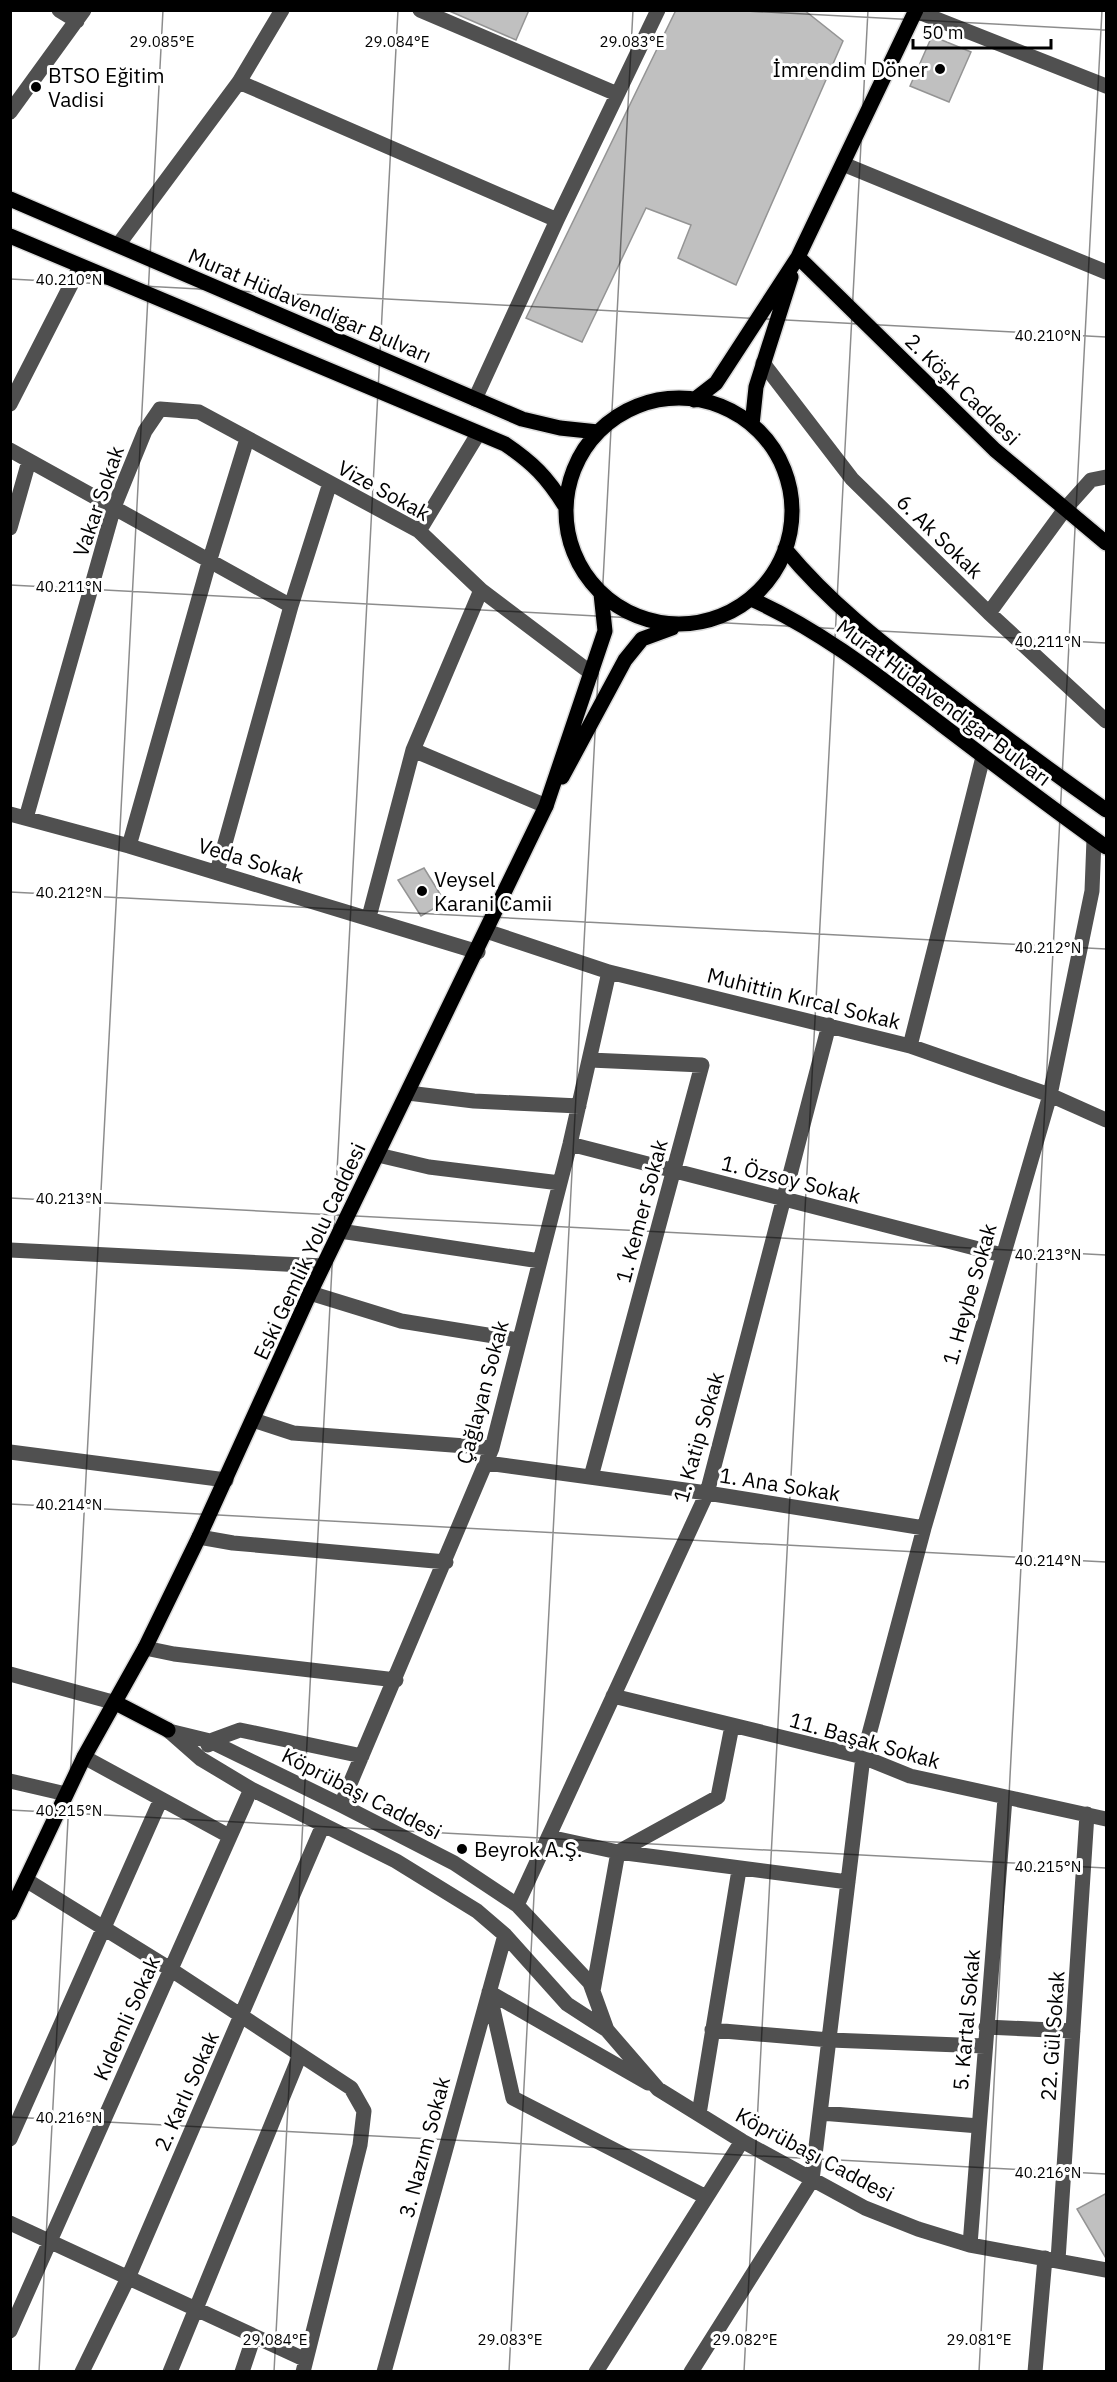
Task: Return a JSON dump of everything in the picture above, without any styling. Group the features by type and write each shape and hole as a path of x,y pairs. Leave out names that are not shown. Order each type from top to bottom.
{"main road":[{"path":"694,400 716,383 798,257 916,11"},
{"name":"Murat Hüdavendigar Bulvarı","path":"10,199 522,419 560,428 598,432"},
{"path":"10,236 505,444 529,460 548,478 565,506"},
{"path":"752,425 754,400 763,363 798,257"},
{"name":"2. Köşk Caddesi","path":"798,257 994,450 1107,543"},
{"path":"546,806 625,660 642,639 656,632 691,624 723,616 751,599 774,573 789,541 793,506 786,472 769,441 743,417 711,402 676,397 642,404 611,420 598,432 586,445 571,474 565,506 568,538 580,568 601,594 627,613 658,623 691,624"},
{"name":"Murat Hüdavendigar Bulvarı","path":"785,549 816,587 854,622 1012,744 1107,810"},
{"name":"Eski Gemlik Yolu Caddesi","path":"10,1913 84,1757 145,1648 199,1537 310,1293 478,952 546,806 605,631 601,594"},
{"name":"Murat Hüdavendigar Bulvarı","path":"751,599 791,616 870,669 983,757 1100,843"},
{"name":"Köprübaşı Caddesi","path":"116,1703 168,1730"}],"street":[{"path":"10,112 80,16 59,10"},
{"path":"118,245 239,82 282,10"},
{"path":"420,10 617,94"},
{"path":"475,399 557,220 658,10"},
{"path":"916,11 1107,87"},
{"path":"239,82 557,220"},
{"path":"843,164 1107,272"},
{"path":"10,404 80,267"},
{"name":"6. Ak Sokak","path":"763,363 852,480 989,613 1107,721"},
{"name":"Vize Sokak","path":"160,409 199,412 419,531 481,590 591,673"},
{"name":"Vakar Sokak","path":"18,816 114,507 145,431 160,409"},
{"path":"419,531 478,434"},
{"path":"129,846 210,559 247,439"},
{"path":"10,450 291,606"},
{"path":"10,528 29,461"},
{"path":"989,613 1065,509 1091,480 1107,477"},
{"path":"217,872 291,606 330,483"},
{"path":"369,918 414,750 481,590"},
{"path":"414,750 546,806"},
{"path":"910,1046 983,757"},
{"name":"Veda Sokak","path":"18,816 217,872 478,952"},
{"name":"1. Heybe Sokak","path":"812,2180 863,1757 924,1528 1050,1095 1100,843"},
{"name":"Muhittin Kırcal Sokak","path":"486,931 609,972 910,1046 1050,1095 1107,1120"},
{"name":"Çağlayan Sokak","path":"341,1805 490,1455 570,1144 609,972"},
{"name":"1. Katip Sokak","path":"517,1905 707,1494 829,1025"},
{"name":"1. Kemer Sokak","path":"590,1060 702,1065 591,1477"},
{"path":"408,1094 474,1101 579,1106"},
{"name":"1. Özsoy Sokak","path":"570,1144 1002,1255"},
{"path":"378,1155 429,1167 560,1183"},
{"path":"340,1231 540,1261"},
{"path":"10,1250 323,1266"},
{"path":"310,1293 401,1321 518,1340"},
{"name":"1. Ana Sokak","path":"253,1420 293,1433 490,1455 591,1477 924,1528"},
{"path":"10,1452 226,1480"},
{"path":"199,1537 233,1543 446,1562"},
{"path":"145,1648 174,1654 396,1680"},
{"path":"10,1674 116,1703"},
{"name":"11. Başak Sokak","path":"613,1696 863,1757 910,1776 1107,1819"},
{"path":"618,1852 718,1797 732,1726"},
{"name":"Köprübaşı Caddesi","path":"168,1730 210,1742 341,1805 454,1863 517,1905 590,1983 607,2030"},
{"name":"Köprübaşı Caddesi","path":"168,1730 201,1759 251,1789 443,1887 477,1911 505,1935 567,2004 607,2030 658,2089 742,2140 865,2208 918,2229 970,2245 1107,2270"},
{"path":"201,1759 210,1742 240,1730 362,1756"},
{"path":"84,1757 229,1836"},
{"path":"10,1782 66,1794"},
{"name":"Kıdemli Sokak","path":"10,2331 251,1789"},
{"name":"5. Kartal Sokak","path":"970,2245 1005,1798"},
{"path":"10,2139 161,1799"},
{"name":"22. Gül Sokak","path":"1035,2372 1051,2259 1073,2031 1087,1814"},
{"name":"2. Karlı Sokak","path":"82,2372 128,2278 323,1825"},
{"path":"549,1837 618,1852 739,1870 848,1882"},
{"path":"593,1991 618,1852"},
{"path":"699,2114 739,1870"},
{"path":"10,2223 254,2336 304,2366 360,2145 364,2111 351,2088 170,1969 26,1880"},
{"name":"3. Nazım Sokak","path":"384,2372 505,1935"},
{"path":"489,1992 658,2089"},
{"path":"489,1992 513,2098 706,2196"},
{"path":"986,2027 1073,2031"},
{"path":"712,2030 830,2040 985,2046"},
{"path":"170,2372 300,2055"},
{"path":"821,2112 979,2126"},
{"path":"596,2372 742,2140"},
{"path":"691,2372 812,2180"},
{"path":"242,2372 254,2336"}],"building":[{"path":"447,10 529,10 516,40"},
{"path":"676,10 804,10 843,41 736,285 678,258 691,225 646,208 582,342 526,318"},
{"name":"İmrendim Döner","path":"932,36 971,52 949,102 910,86"},
{"name":"Veysel Karani Camii","path":"424,868 445,902 421,916 398,880"},
{"path":"1107,2193 1107,2260 1077,2209"}],"place":[{"name":"İmrendim Döner","path":"940,69"},
{"name":"BTSO Eğitim Vadisi","path":"36,87"},
{"name":"Veysel Karani Camii","path":"422,891"},
{"name":"Beyrok A.Ş.","path":"462,1849"}]}
